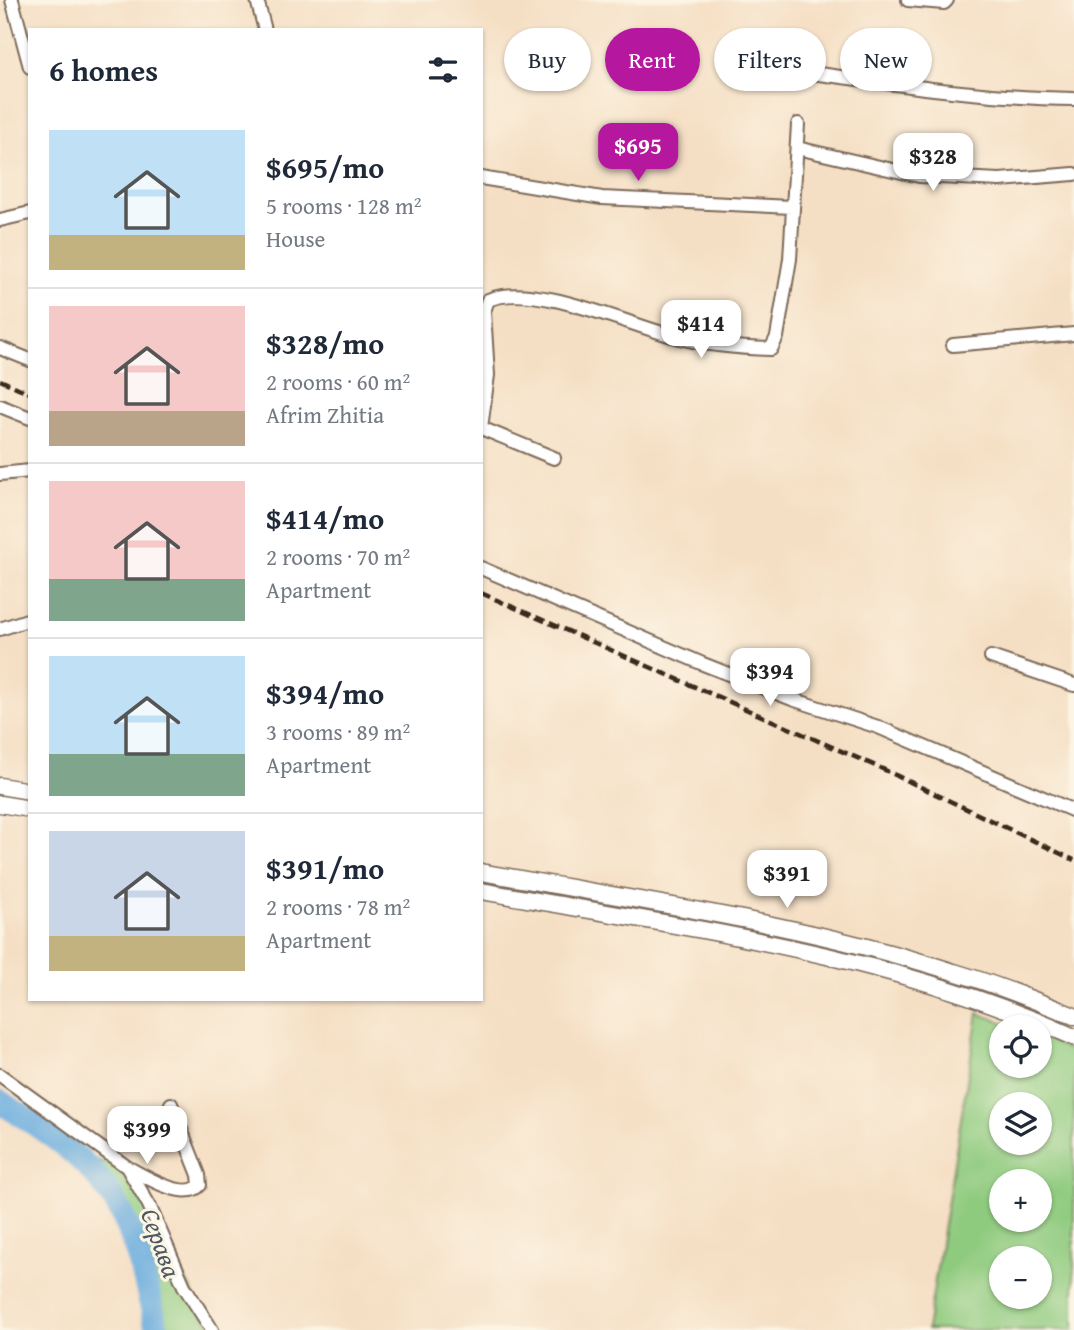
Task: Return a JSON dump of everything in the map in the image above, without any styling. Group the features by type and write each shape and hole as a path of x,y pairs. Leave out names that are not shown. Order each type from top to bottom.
{"street":[{"path":"12,0 28,60"},
{"path":"257,0 264,28"},
{"path":"908,0 944,4 947,0"},
{"path":"826,75 943,90 1074,99"},
{"path":"483,413 488,374 484,311 488,300 498,296 539,298 581,306 678,338 719,347 771,349 777,337 788,271 798,124"},
{"path":"797,148 919,176 1000,180 1074,174"},
{"path":"483,178 602,198 792,207"},
{"path":"0,220 28,213"},
{"path":"953,345 1074,334"},
{"path":"0,348 28,359"},
{"path":"0,406 28,417"},
{"path":"483,429 554,458"},
{"path":"0,474 28,471"},
{"path":"483,569 703,664 792,699 890,732 1074,811"},
{"path":"0,629 28,621"},
{"path":"991,657 1074,685"},
{"path":"0,786 28,791"},
{"path":"0,804 28,808"},
{"path":"483,872 799,931 954,971 1074,1016"},
{"path":"483,891 715,934 870,968 996,1005 1074,1037"},
{"path":"0,1075 127,1167 176,1189 192,1192 200,1185 199,1175 171,1104"},
{"path":"127,1167 149,1205 184,1286 212,1330"}],"green space":[{"path":"978,1013 989,1017 989,1078 1052,1078 1052,1042 1074,1052 1074,1330 927,1330"},
{"path":"77,1156 127,1167 212,1330 157,1330 140,1261 121,1212 108,1191"}],"waterway":[{"name":"Серава","path":"0,1102 57,1140 91,1170 105,1187 118,1206 133,1240 157,1330"}],"railway":[{"path":"0,380 28,392"},
{"path":"483,594 887,771 1074,860"}]}
